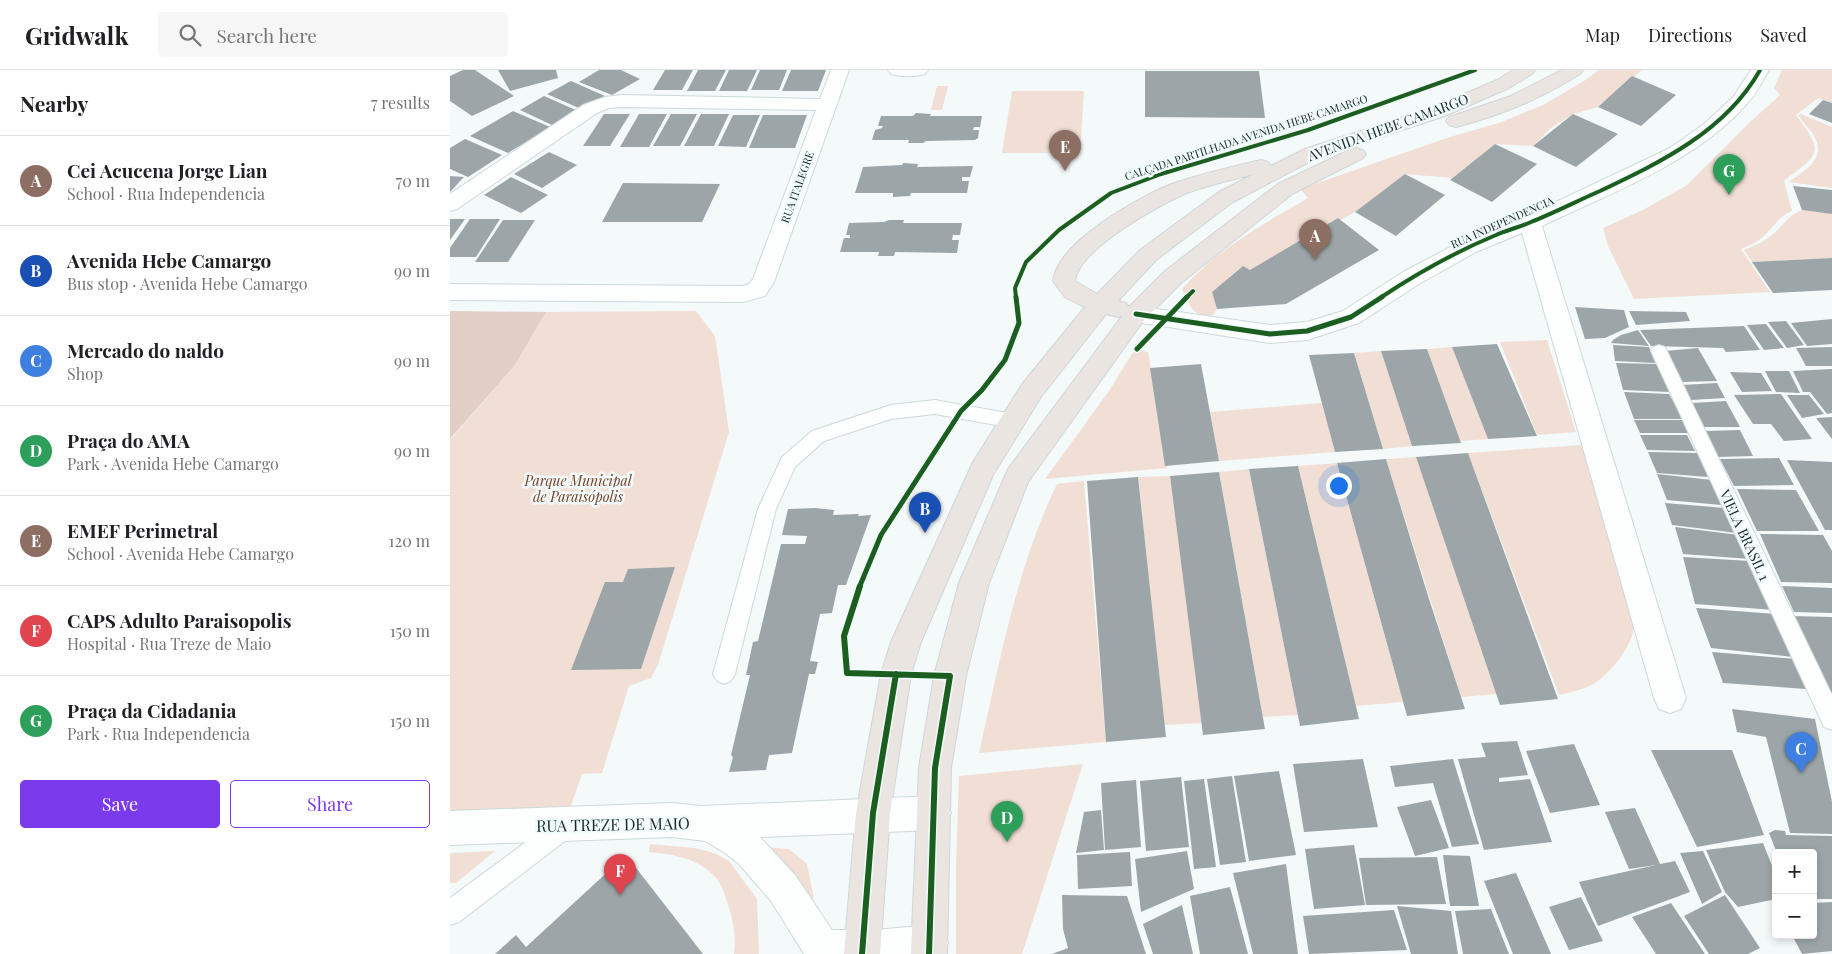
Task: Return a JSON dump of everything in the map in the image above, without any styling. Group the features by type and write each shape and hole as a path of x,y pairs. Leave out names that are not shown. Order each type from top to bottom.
{"main road":[{"name":"AVENIDA HEBE CAMARGO","path":"862,952 873,815 896,674 906,642 982,470 1032,390 1101,304 1148,255 1226,197 1312,153 1438,112 1503,84 1526,70"},
{"name":"AVENIDA HEBE CAMARGO","path":"929,948 935,768 950,676 974,584 1016,478 1136,314 1188,264 1284,189 1341,160 1381,145 1487,112 1540,91 1574,70"},
{"path":"1136,314 1083,297 1064,282 1064,276 1071,261 1114,224 1152,200 1188,186 1312,153"}],"street":[{"name":"RUA ITALEGRE","path":"450,292 743,294 757,290 763,282 840,70"},
{"path":"897,70 919,70"},
{"name":"RUA INDEPENDENCIA","path":"1136,314 1270,334 1290,333 1325,326 1351,317 1411,278 1468,247 1505,230 1530,222 1614,184 1677,152 1711,128 1740,102 1760,70"},
{"path":"450,204 590,109 605,103 622,101 827,105"},
{"path":"1530,222 1670,698"},
{"path":"700,822 934,813"},
{"name":"RUA TREZE DE MAIO","path":"450,828 700,822 716,828 754,856 776,878 805,920 816,940 825,947 862,952 929,948"}],"lane":[{"name":"VIELA BRASIL 1","path":"1659,351 1832,719"},
{"path":"724,674 767,510 788,462 818,436 891,412 935,408 1013,421"},
{"path":"450,913 570,824"}],"green space":[{"path":"1599,70 1642,70 1598,107 1573,114 1551,128 1533,146 1495,144 1452,178 1405,174 1355,212 1250,270 1243,266 1212,292 1217,309 1213,315 1206,316 1196,313 1189,305 1182,289 1225,249 1308,198 1300,189 1450,137 1499,123 1543,105"},
{"path":"1782,70 1832,70 1832,103 1818,98 1796,115 1811,138 1814,152 1805,164 1784,181 1792,211 1783,216 1759,240 1741,249 1770,292 1634,299 1608,246 1603,228 1643,210 1687,185 1780,95 1774,88"},
{"path":"937,86 948,86 942,110 931,110"},
{"path":"1012,91 1084,91 1080,153 1002,153"},
{"path":"1801,114 1832,127 1832,188 1789,182 1813,163 1818,150 1813,134 1798,115"},
{"path":"1802,210 1832,214 1832,258 1752,262 1744,250 1766,240 1788,218"},
{"name":"Parque Municipal de Paraisópolis","path":"696,311 715,336 729,432 658,665 651,678 629,686 602,773 582,774 568,814 450,815 450,440 515,365 546,312"},
{"path":"1547,340 1576,432 1537,435 1500,342"},
{"path":"1452,347 1488,439 1460,441 1427,349"},
{"path":"1139,350 1148,352 1167,468 1045,479 1109,391 1133,352"},
{"path":"1381,351 1412,446 1383,449 1354,353"},
{"path":"1322,403 1335,452 1219,461 1210,412"},
{"path":"1582,445 1634,627 1624,652 1604,676 1590,686 1559,695 1468,453"},
{"path":"1416,457 1497,694 1461,697 1386,459"},
{"path":"1337,463 1403,702 1356,706 1298,466"},
{"path":"1249,469 1298,715 1263,717 1219,472"},
{"path":"1170,476 1202,723 1164,725 1138,477"},
{"path":"1084,481 1106,742 979,753 1010,616 1030,549 1057,484"},
{"path":"1083,764 1022,954 956,954 959,776"},
{"path":"650,844 695,848 714,853 729,861 757,899 759,954 734,954 735,936 731,913 717,879 695,862 668,854 649,852"},
{"path":"763,847 789,849 807,864 814,899 802,898"},
{"path":"495,851 456,883 450,883 450,853"}],"shaded area":[{"path":"450,311 546,312 515,365 450,439"}],"building":[{"path":"463,70 475,70 514,96 472,116 450,101 450,76"},
{"path":"498,70 556,70 558,78 510,91"},
{"path":"599,70 621,70 640,79 612,95 579,82"},
{"path":"665,70 693,70 682,90 653,90"},
{"path":"698,70 726,70 715,91 687,91"},
{"path":"729,70 757,70 747,91 719,91"},
{"path":"760,70 787,70 779,90 751,90"},
{"path":"791,70 826,70 818,91 782,91"},
{"path":"1145,71 1259,71 1265,118 1145,117"},
{"path":"1632,76 1676,95 1641,126 1598,107"},
{"path":"571,81 605,96 581,109 547,94"},
{"path":"544,96 578,111 554,126 520,110"},
{"path":"1823,100 1832,103 1832,123 1809,114"},
{"path":"513,111 550,127 508,153 470,136"},
{"path":"916,113 931,114 930,116 982,116 980,127 974,127 973,130 979,130 978,138 975,140 926,141 923,143 908,143 909,140 872,140 875,130 883,126 878,126 881,116 913,116"},
{"path":"604,114 630,114 610,146 583,146"},
{"path":"639,114 667,114 649,147 620,147"},
{"path":"671,114 697,114 680,146 653,146"},
{"path":"701,114 729,114 714,146 684,146"},
{"path":"1573,114 1618,134 1576,167 1533,146"},
{"path":"733,115 760,115 746,147 718,146"},
{"path":"763,115 807,115 795,148 749,148"},
{"path":"465,139 502,155 468,177 450,169 450,148"},
{"path":"1495,144 1537,164 1492,202 1450,180"},
{"path":"549,152 577,165 542,188 514,174"},
{"path":"903,163 918,164 917,167 973,166 970,177 962,177 962,181 969,181 967,193 911,193 910,196 893,197 893,193 855,193 863,167 902,165"},
{"path":"1405,174 1445,195 1396,236 1355,212"},
{"path":"450,176 464,177 450,192"},
{"path":"511,177 548,195 521,213 484,195"},
{"path":"623,183 720,184 702,222 602,222"},
{"path":"1793,186 1832,190 1832,214 1802,210"},
{"path":"1338,218 1379,250 1286,304 1217,309 1212,292 1243,266 1250,270"},
{"path":"450,219 465,219 450,240"},
{"path":"470,219 500,219 476,257 450,257 450,248"},
{"path":"503,220 535,220 508,262 475,262"},
{"path":"904,220 903,223 962,223 960,235 953,235 952,240 959,240 957,253 895,252 894,256 878,256 879,252 840,252 844,238 850,238 850,235 846,235 849,223 884,222"},
{"path":"1832,258 1832,290 1773,293 1752,262"},
{"path":"1575,307 1624,310 1629,327 1605,338 1585,339"},
{"path":"1629,311 1686,312 1690,321 1636,325"},
{"path":"1832,319 1832,344 1807,346 1791,323"},
{"path":"1786,321 1804,345 1787,348 1768,322"},
{"path":"1766,324 1784,348 1764,350 1747,325"},
{"path":"1744,326 1760,350 1726,352 1723,348 1651,346 1640,330"},
{"path":"1638,330 1649,346 1611,343 1621,335"},
{"path":"1497,344 1537,436 1488,439 1452,347"},
{"path":"1613,345 1649,347 1655,363 1615,361"},
{"path":"1832,347 1832,366 1806,366 1796,348"},
{"path":"1698,348 1717,381 1681,382 1665,351"},
{"path":"1427,349 1461,443 1412,446 1381,351"},
{"path":"1354,353 1383,449 1335,452 1309,355"},
{"path":"1616,363 1659,364 1670,392 1623,390"},
{"path":"1201,364 1219,461 1165,466 1150,368"},
{"path":"1832,369 1832,413 1827,414 1810,392 1803,392 1793,371"},
{"path":"1765,371 1789,371 1800,393 1776,392"},
{"path":"1730,372 1761,373 1772,391 1742,392"},
{"path":"1717,383 1725,398 1691,400 1682,385"},
{"path":"1624,392 1669,394 1683,419 1634,419"},
{"path":"1781,394 1812,439 1784,441 1771,424 1753,424 1734,395"},
{"path":"1787,395 1809,395 1824,414 1802,418"},
{"path":"1726,401 1740,427 1704,427 1692,403"},
{"path":"1832,417 1832,439 1816,418"},
{"path":"1634,420 1683,420 1688,433 1640,433"},
{"path":"1740,430 1753,456 1717,457 1704,431"},
{"path":"1640,435 1687,435 1695,451 1647,450"},
{"path":"1648,452 1697,453 1708,477 1657,473"},
{"path":"1468,453 1558,699 1500,705 1416,457"},
{"path":"1779,458 1794,485 1734,486 1720,459"},
{"path":"1386,459 1465,709 1407,716 1337,463"},
{"path":"1787,460 1832,462 1832,530 1825,530"},
{"path":"1298,466 1359,719 1300,726 1249,469"},
{"path":"1219,472 1265,729 1203,735 1170,476"},
{"path":"1657,474 1712,480 1721,505 1667,500"},
{"path":"1138,477 1166,737 1106,742 1087,481"},
{"path":"1737,489 1796,490 1819,531 1757,531"},
{"path":"1665,503 1725,508 1737,533 1672,525"},
{"path":"815,508 834,510 833,515 871,515 846,585 838,585 832,613 820,614 810,661 818,662 815,674 809,674 792,753 769,755 766,770 729,772 733,757 731,755 750,675 746,675 753,642 758,641 781,544 805,544 807,536 782,535 788,509"},
{"path":"1675,527 1739,535 1750,559 1683,554"},
{"path":"1760,534 1823,535 1832,551 1832,583 1781,582"},
{"path":"1683,557 1750,561 1774,610 1695,604"},
{"path":"675,567 641,669 571,670 605,582 623,582 628,569"},
{"path":"1782,586 1832,588 1832,613 1794,612"},
{"path":"1696,608 1776,614 1793,657 1711,648"},
{"path":"1791,616 1832,617 1832,702"},
{"path":"1712,652 1796,659 1806,689 1723,683"},
{"path":"1732,709 1815,719 1832,802 1832,834 1790,833 1766,737 1737,732"},
{"path":"1517,741 1528,775 1499,778 1499,782 1530,779 1552,842 1484,850 1458,759 1486,757 1481,743"},
{"path":"1574,744 1600,805 1550,813 1526,751"},
{"path":"1651,750 1732,750 1764,835 1697,847"},
{"path":"1363,759 1378,827 1304,832 1293,764"},
{"path":"1453,759 1479,844 1452,847 1433,783 1395,787 1390,766"},
{"path":"1279,771 1296,855 1249,861 1234,776"},
{"path":"1232,776 1246,862 1220,865 1207,779"},
{"path":"1181,777 1189,847 1146,851 1140,781"},
{"path":"1204,779 1216,867 1194,869 1184,781"},
{"path":"1136,780 1141,847 1105,850 1101,783"},
{"path":"1431,800 1449,848 1415,856 1397,807"},
{"path":"1635,808 1660,864 1675,861 1690,892 1598,926 1579,882 1656,865 1629,869 1605,812"},
{"path":"1101,810 1104,850 1076,853 1084,812"},
{"path":"1775,830 1785,831 1786,835 1832,836 1832,899 1817,899 1817,849 1775,849 1769,833"},
{"path":"1763,843 1772,866 1772,900 1738,907 1725,892 1706,850"},
{"path":"1354,845 1365,905 1314,909 1305,849"},
{"path":"1187,851 1194,889 1141,912 1135,859"},
{"path":"1703,851 1722,892 1702,904 1680,853"},
{"path":"1130,852 1132,886 1078,889 1077,855"},
{"path":"626,855 703,954 495,954 516,935 526,947"},
{"path":"1443,855 1470,856 1479,906 1450,906"},
{"path":"1437,857 1446,904 1366,905 1359,858"},
{"path":"1286,864 1298,954 1253,954 1233,873"},
{"path":"1516,873 1551,954 1513,954 1484,881"},
{"path":"1230,887 1248,954 1200,954 1190,896"},
{"path":"1062,895 1127,896 1146,954 1052,954 1068,948 1063,929"},
{"path":"1725,895 1760,948 1748,954 1709,954 1684,916"},
{"path":"1581,897 1603,941 1569,950 1549,907"},
{"path":"1832,902 1832,951 1802,954 1794,939 1817,939 1817,903"},
{"path":"1671,903 1705,954 1656,954 1632,917"},
{"path":"1182,905 1193,954 1153,954 1143,924"},
{"path":"1397,906 1451,911 1458,954 1411,954"},
{"path":"1491,909 1509,954 1463,954 1455,911"},
{"path":"1394,910 1407,950 1309,954 1303,916"}],"cycle path":[{"name":"CALÇADA PARTILHADA AVENIDA HEBE CAMARGO","path":"929,954 935,768 950,676 847,673 844,636 855,598 881,535 961,411 982,390 1005,360 1019,323 1015,288 1026,262 1059,230 1111,193 1161,174 1308,130 1475,70"},
{"path":"1136,314 1270,334 1307,331 1351,317 1411,278 1468,247 1497,234 1530,223 1677,152 1711,128 1740,101 1760,70"},
{"path":"1137,349 1193,291"},
{"path":"862,954 873,813 896,674"}],"place":[{"name":"EMEF Perimetral","path":"1065,171"},
{"name":"Praça da Cidadania","path":"1729,195"},
{"name":"Cei Acucena Jorge Lian","path":"1315,260"},
{"name":"Avenida Hebe Camargo","path":"925,533"},
{"name":"Mercado do naldo","path":"1801,773"},
{"name":"Praça do AMA","path":"1007,842"},
{"name":"CAPS Adulto Paraisopolis","path":"620,895"}]}
